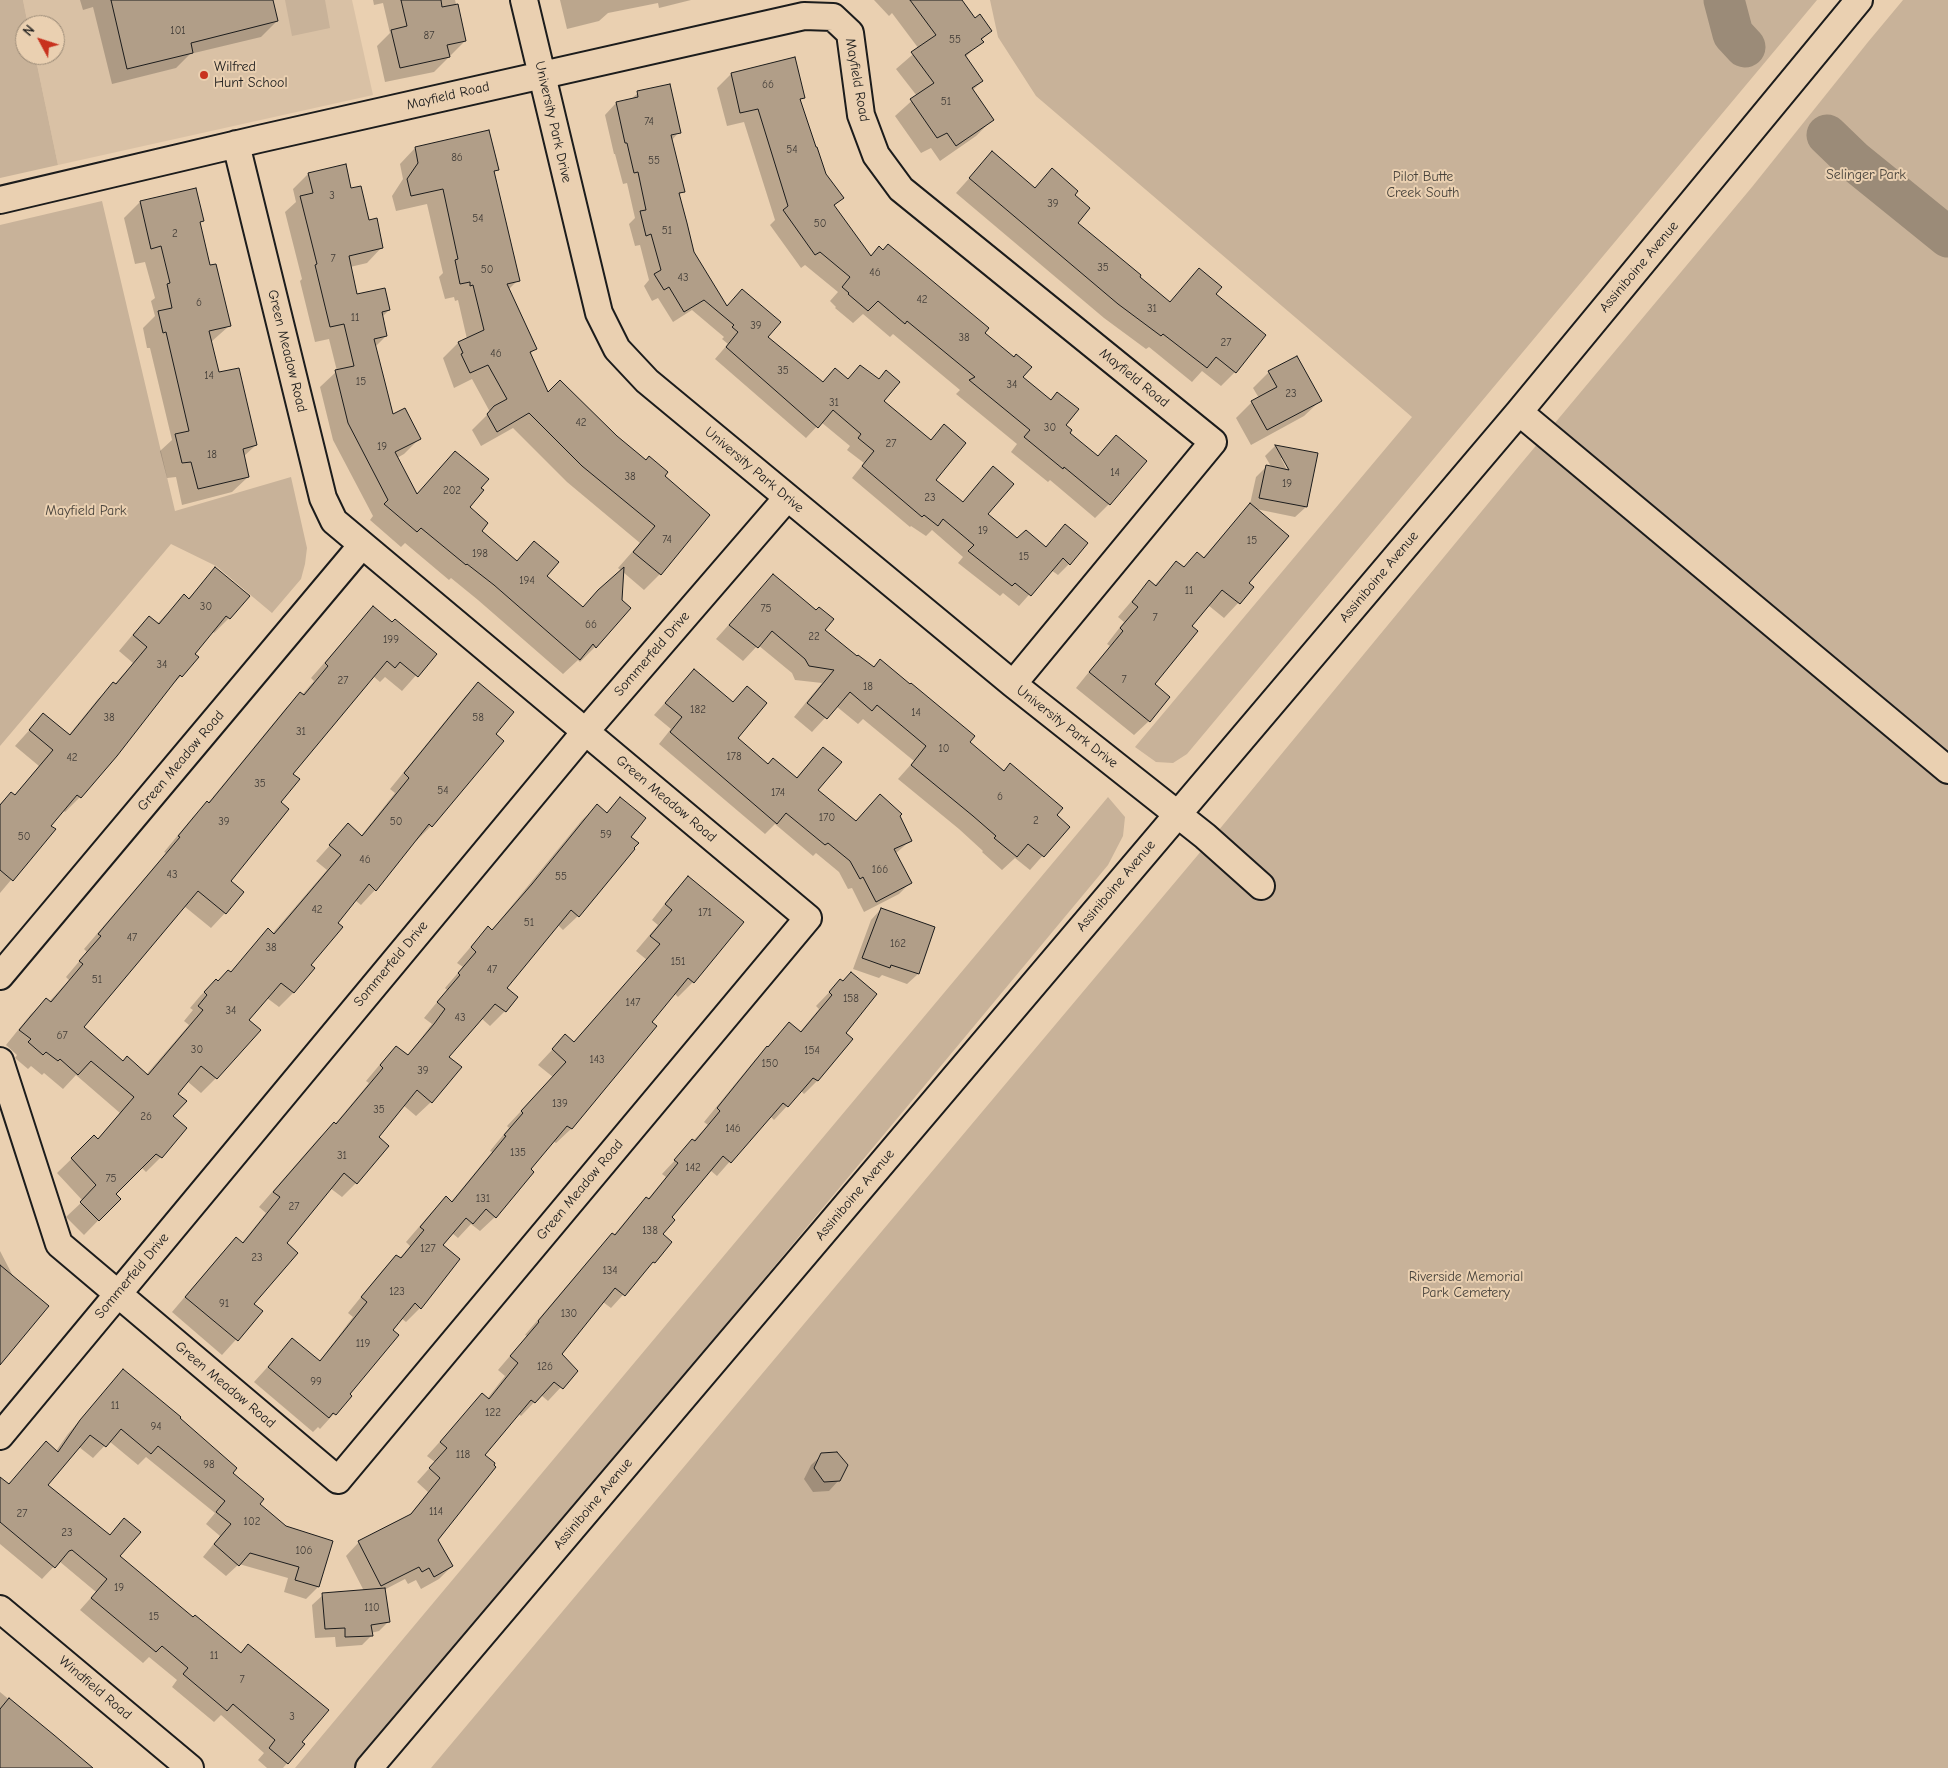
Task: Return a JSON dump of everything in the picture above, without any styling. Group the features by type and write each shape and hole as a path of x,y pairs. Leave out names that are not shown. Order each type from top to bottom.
{"street":[{"name":"University Park Drive","path":"524,0 599,313 617,349 647,381 787,498 1013,684 1210,841 1261,886"},
{"name":"Assiniboine Avenue","path":"369,1768 1519,412 1859,0"},
{"name":"Mayfield Road","path":"0,200 236,144 804,16 833,17 850,33 860,115 876,156 901,189 1213,442 1013,684"},
{"name":"Green Meadow Road","path":"0,1061 59,1244 338,1480 808,918 334,522 323,498 236,144"},
{"path":"1519,412 1948,770"},
{"name":"Sommerfeld Drive","path":"0,1436 585,732 787,498"},
{"name":"Green Meadow Road","path":"0,976 362,545"},
{"name":"Windfield Road","path":"0,1609 190,1768"}],"shaded area":[{"name":"Wilfred Hunt School","path":"23,0 352,0 373,95 58,165 37,65 65,65 65,15 26,15"}],"green space":[{"path":"0,0 23,0 26,15 15,15 15,65 37,65 58,165 0,178"},
{"path":"285,0 325,0 330,28 292,36"},
{"name":"Pilot Butte Creek South","path":"990,0 1817,0 1187,754 1173,763 1156,762 1135,747 1412,417 1036,96 998,37"},
{"name":"Riverside Memorial Park Cemetery","path":"1903,0 1948,0 1948,1768 431,1768 1218,831 1752,187"},
{"name":"Mayfield Park","path":"102,201 175,511 291,477 307,548 305,564 301,579 272,613 216,566 171,544 0,746 0,225"},
{"path":"1108,797 1125,817 1123,836 1108,865 357,1768 295,1768"}],"building":[{"path":"111,0 273,0 278,21 191,43 193,53 127,69"},
{"path":"401,0 441,0 442,7 458,4 466,41 447,45 450,57 400,68 391,30 407,26"},
{"path":"910,0 962,0 975,18 980,14 992,31 981,39 984,42 965,55 983,81 972,88 994,120 956,146 947,133 937,138 910,99 934,83 911,52 936,35"},
{"path":"795,57 805,98 800,99 816,147 826,174 844,198 834,205 871,256 879,246 883,250 888,244 989,328 985,333 1014,357 1016,354 1032,367 1023,377 1051,400 1057,392 1079,409 1066,425 1072,430 1070,433 1098,456 1116,435 1147,461 1110,505 1024,437 1030,430 969,380 975,377 907,321 905,324 878,301 868,311 848,294 842,287 850,277 820,252 815,255 783,210 788,206 758,109 740,113 731,73"},
{"path":"670,84 681,133 671,135 685,192 679,193 694,252 727,306 742,289 781,322 768,337 823,382 835,368 848,379 860,365 879,379 886,370 900,382 884,401 931,440 944,424 966,443 936,480 963,502 993,466 1014,484 988,514 1017,538 1026,530 1046,547 1065,524 1088,543 1070,565 1063,558 1031,596 1015,583 1012,586 968,551 974,545 943,519 938,526 924,515 922,517 862,466 874,451 858,438 861,434 833,410 818,428 726,347 738,332 732,327 734,325 704,300 684,312 669,287 664,290 654,274 661,270 651,234 646,236 640,211 646,210 638,172 634,173 616,102 638,97 637,91"},
{"path":"489,130 499,170 494,171 520,281 507,284 537,349 530,352 548,392 560,380 617,436 646,460 649,456 668,472 665,476 710,515 661,575 633,552 655,526 582,466 529,413 497,432 487,414 494,406 507,399 488,365 470,373 461,354 463,353 458,342 484,330 473,285 470,286 470,282 460,284 455,260 458,259 443,189 411,196 407,179 418,163 415,147"},
{"path":"992,151 1035,188 1052,168 1078,191 1075,195 1090,208 1078,223 1141,275 1140,277 1170,302 1199,268 1222,287 1216,294 1266,335 1236,373 1216,357 1207,368 1163,334 1161,336 1118,304 969,178"},
{"path":"346,164 351,188 361,186 369,220 377,218 383,248 349,256 357,294 385,288 390,310 382,312 387,336 374,339 393,414 405,408 421,439 395,452 417,494 455,451 489,479 481,488 484,490 470,507 488,523 482,531 517,561 534,541 559,562 547,576 583,607 598,590 624,567 622,600 631,608 596,648 593,644 580,660 494,585 421,528 417,532 384,504 388,500 348,423 335,370 354,366 344,324 330,327 300,196 313,193 308,173"},
{"path":"196,188 204,221 200,222 210,265 216,264 231,326 209,331 219,372 239,368 257,445 243,449 249,477 198,489 191,462 182,463 175,434 189,431 166,332 163,333 158,311 172,308 167,284 170,283 161,246 151,249 140,201"},
{"path":"1297,356 1322,401 1267,430 1251,401 1277,387 1268,371"},
{"path":"1275,445 1318,453 1307,507 1259,498 1266,465 1289,470"},
{"path":"1250,503 1289,536 1249,583 1254,587 1240,604 1222,590 1192,626 1198,631 1155,684 1170,697 1150,722 1089,672 1123,631 1120,628 1138,607 1132,602 1149,580 1156,586 1176,561 1184,567 1197,552 1204,558"},
{"path":"215,567 250,596 230,619 226,616 195,654 199,657 182,677 180,675 117,756 81,798 77,795 51,826 56,829 13,881 0,870 0,805 11,792 15,795 53,750 29,730 43,713 70,735 113,682 116,684 147,647 133,635 149,616 159,624 184,594 189,599"},
{"path":"773,574 816,610 819,607 834,619 825,630 857,656 874,667 880,659 975,736 970,742 1004,771 1010,763 1063,808 1057,815 1070,827 1044,857 1028,844 1017,857 994,838 996,836 973,816 911,765 926,746 877,705 872,711 850,692 827,719 807,703 834,670 809,666 805,659 772,631 758,648 729,625"},
{"path":"373,606 392,622 395,619 437,654 418,677 400,662 395,668 387,661 293,774 300,779 281,802 289,809 231,881 244,892 226,914 198,891 84,1027 123,1061 127,1056 148,1075 203,1010 198,1006 207,995 204,992 228,970 231,972 268,928 274,934 341,855 329,845 348,823 362,836 409,778 404,773 478,682 514,712 496,734 504,741 432,827 429,824 376,891 369,884 338,923 343,927 311,965 315,968 294,993 281,983 249,1020 261,1030 217,1079 201,1066 178,1094 187,1101 173,1116 187,1128 162,1158 156,1154 116,1194 121,1199 99,1221 80,1202 96,1185 71,1158 94,1135 98,1139 134,1097 91,1061 78,1075 60,1059 58,1061 46,1052 43,1055 28,1042 31,1039 19,1030 46,998 51,1002 83,964 79,961 101,936 98,934 180,837 178,836 207,801 209,803 300,692 304,695 328,666 325,663"},
{"path":"694,669 733,702 747,686 767,703 738,738 768,764 773,758 797,778 823,747 842,762 818,790 856,821 880,794 902,814 900,816 912,841 894,849 912,883 876,902 863,877 860,879 850,861 828,843 825,845 786,813 777,824 670,732 682,717 665,703"},
{"path":"620,797 646,818 631,837 639,843 635,849 579,917 571,910 507,988 518,997 506,1012 495,1004 449,1057 462,1067 432,1103 417,1090 379,1137 389,1146 357,1184 344,1173 287,1243 298,1253 254,1304 263,1311 238,1341 185,1297 236,1237 243,1243 280,1197 273,1192 334,1122 336,1124 383,1068 380,1065 396,1046 408,1055 434,1024 445,1009 437,1002 460,975 458,973 476,952 471,947 488,926 492,930 597,804 607,813"},
{"path":"688,876 744,922 694,983 688,978 652,1022 657,1026 572,1129 567,1126 531,1169 534,1172 496,1218 486,1209 473,1224 466,1218 443,1245 460,1259 421,1309 415,1303 393,1330 399,1335 350,1394 352,1396 336,1415 333,1413 329,1418 268,1367 292,1338 320,1361 367,1302 361,1297 396,1255 401,1258 424,1230 420,1227 446,1196 452,1202 506,1136 504,1135 523,1113 521,1111 566,1062 552,1049 565,1034 574,1042 660,944 650,936 672,910 665,904"},
{"path":"881,908 935,927 919,974 891,965 890,968 862,958"},
{"path":"851,972 877,994 846,1033 853,1039 818,1081 813,1078 788,1107 783,1103 731,1163 723,1156 672,1217 675,1220 663,1234 672,1242 655,1263 653,1262 625,1296 615,1288 562,1354 578,1371 563,1389 554,1382 535,1403 531,1400 485,1455 495,1463 496,1467 438,1540 453,1566 434,1577 429,1568 422,1572 419,1567 381,1586 358,1541 411,1514 440,1478 429,1468 447,1448 440,1442 482,1393 489,1399 518,1363 510,1356 538,1321 612,1233 615,1235 646,1197 649,1199 678,1163 674,1160 692,1139 695,1141 720,1111 717,1108 767,1046 789,1022 801,1032 832,995 829,992 840,979 843,981"},
{"path":"0,1265 49,1306 0,1365"},
{"path":"123,1369 181,1417 237,1468 233,1473 264,1499 260,1504 286,1526 333,1541 319,1587 295,1580 299,1567 250,1553 239,1566 214,1544 231,1524 216,1512 225,1501 158,1446 151,1454 121,1429 106,1447 90,1435 48,1485 110,1535 124,1518 141,1532 120,1556 193,1617 195,1615 241,1653 248,1644 329,1710 302,1742 305,1744 288,1764 269,1748 275,1740 233,1704 227,1711 183,1674 188,1668 162,1646 156,1652 91,1598 107,1579 72,1550 55,1568 0,1522 0,1477 9,1484 46,1441 58,1452 80,1420"},
{"path":"837,1452 848,1465 840,1481 824,1482 814,1468 821,1453"},
{"path":"385,1588 390,1622 371,1625 373,1636 345,1637 345,1628 325,1629 322,1593"},
{"path":"9,1698 93,1768 0,1768 0,1709"}],"waterway":[{"path":"1724,0 1733,34 1745,47"},
{"path":"1827,135 1854,161 1948,237"}],"place":[{"name":"Wilfred Hunt School","path":"204,75"}],"park label":[{"name":"Selinger Park","path":"1866,175"}]}
